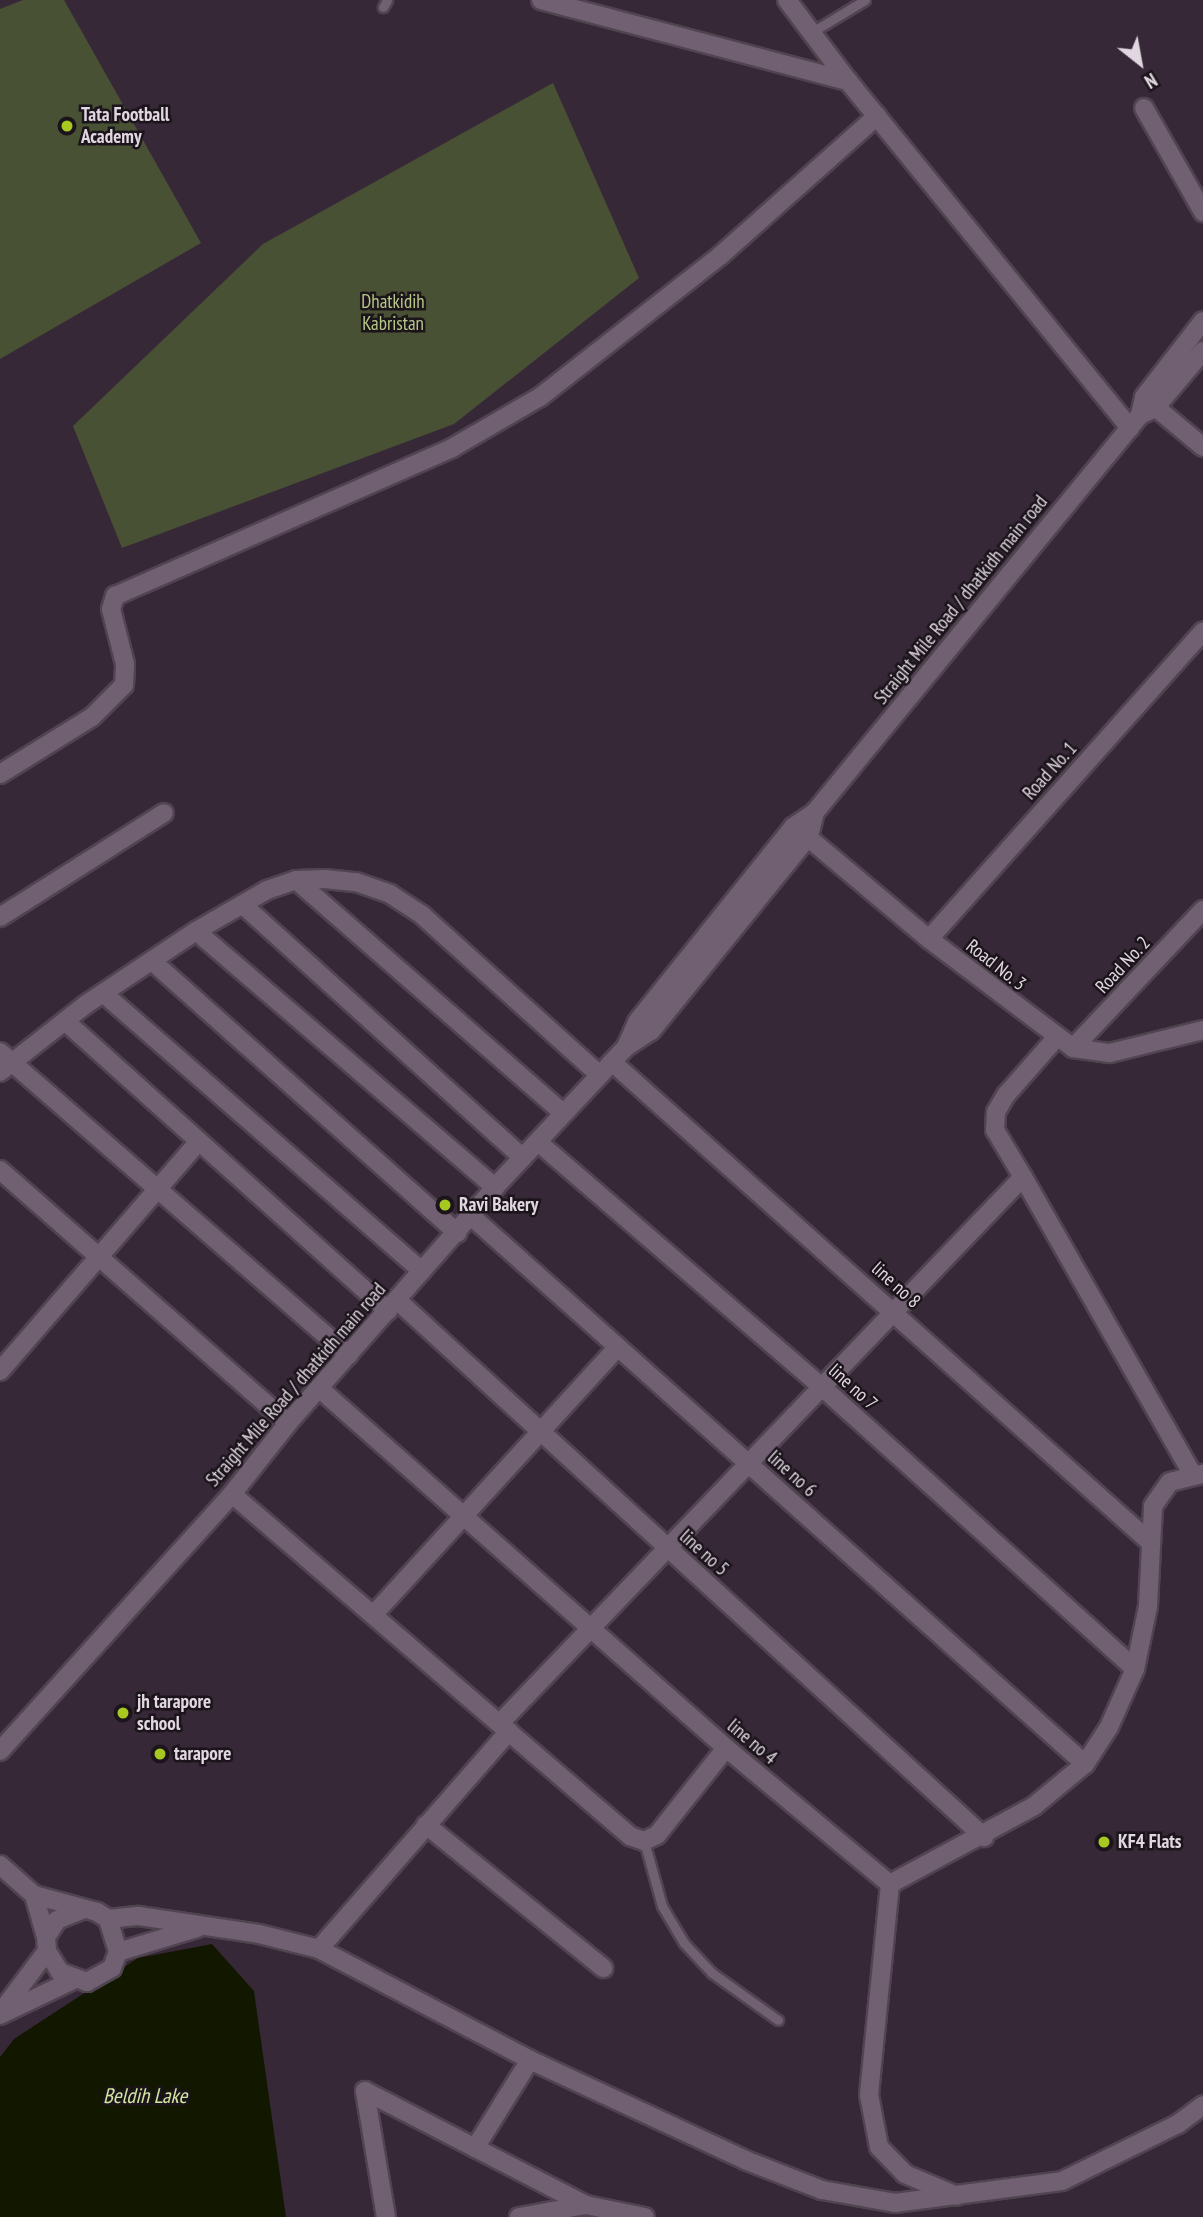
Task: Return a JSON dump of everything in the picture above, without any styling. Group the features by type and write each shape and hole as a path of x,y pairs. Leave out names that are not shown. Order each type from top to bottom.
{"street":[{"path":"541,0 848,80"},
{"path":"787,0 877,116 1142,412 1203,447"},
{"path":"1144,108 1203,212"},
{"path":"0,774 92,717 124,685 125,664 111,609 115,596 440,453 540,397 711,264 877,116"},
{"name":"Straight Mile Road / dhatkidh main road","path":"626,1047 637,1022 793,827 815,812 1142,412 1203,321"},
{"name":"Straight Mile Road / dhatkidh main road","path":"1142,412 1203,351"},
{"name":"Road No. 1","path":"929,939 1203,631"},
{"name":"Straight Mile Road / dhatkidh main road","path":"0,1751 232,1494 288,1423 495,1187 626,1047 651,1031 809,836 815,812"},
{"path":"0,916 164,813"},
{"name":"Road No. 3","path":"793,827 809,836 929,939 1073,1048 1110,1053 1203,1030"},
{"path":"349,1355 157,1189 4,1062 196,931 296,880 563,1113"},
{"name":"line no 8","path":"296,880 356,882 390,894 422,915 892,1309 1150,1542"},
{"path":"243,905 523,1158"},
{"name":"Road No. 2","path":"1073,1048 1203,910"},
{"path":"196,931 495,1187"},
{"path":"152,961 457,1233"},
{"path":"103,993 422,1270"},
{"name":"line no 5","path":"65,1021 199,1141 539,1430 984,1837"},
{"path":"959,2197 905,2174 879,2147 869,2095 890,1884 984,1837 1034,1806 1085,1764 1109,1727 1135,1669 1148,1606 1153,1506 1170,1482 1198,1475 995,1130 996,1112 1006,1095 1057,1037"},
{"path":"0,1371 199,1141"},
{"name":"line no 7","path":"538,1142 822,1387 1135,1669"},
{"path":"0,1170 288,1423"},
{"path":"318,1949 426,1825 590,1628 822,1387 892,1309 1023,1177"},
{"name":"line no 6","path":"471,1216 1085,1764"},
{"path":"375,1613 539,1430 618,1347"},
{"name":"line no 4","path":"320,1389 726,1748 890,1884"},
{"path":"232,1494 375,1613 630,1836 644,1841 656,1835 726,1748"},
{"path":"426,1825 603,1968"},
{"path":"0,1865 34,1895 97,1912 108,1919 139,1916 259,1934 318,1949 530,2060 746,2160 822,2190 895,2203 959,2197 1062,2181 1178,2124 1203,2105"},
{"path":"34,1895 46,1944 60,1972 75,1979 87,1982 112,1968 118,1952 108,1919"},
{"path":"0,2015 46,1944 57,1920 82,1910"},
{"path":"118,1952 200,1927"},
{"path":"0,2015 75,1979"},
{"path":"475,2148 530,2060"},
{"path":"386,2217 365,2091 586,2205 645,2217"},
{"path":"519,2217 586,2205"}],"lane":[{"path":"812,32 865,0"},
{"path":"644,1841 662,1906 684,1943 712,1973 778,2020"}],"green space":[{"name":"Tata Football Academy","path":"23,0 64,0 201,243 0,359 0,9"},
{"name":"Dhatkidih Kabristan","path":"553,83 639,278 454,424 122,548 73,426 263,244"}],"water":[{"name":"Beldih Lake","path":"212,1944 254,1991 286,2217 0,2217 0,2057 14,2039 138,1958"}],"place":[{"name":"Tata Football Academy","path":"67,126"},
{"name":"Ravi Bakery","path":"445,1205"},
{"name":"jh tarapore school","path":"123,1713"},
{"name":"tarapore","path":"160,1754"},
{"name":"KF4 Flats","path":"1104,1842"}]}
